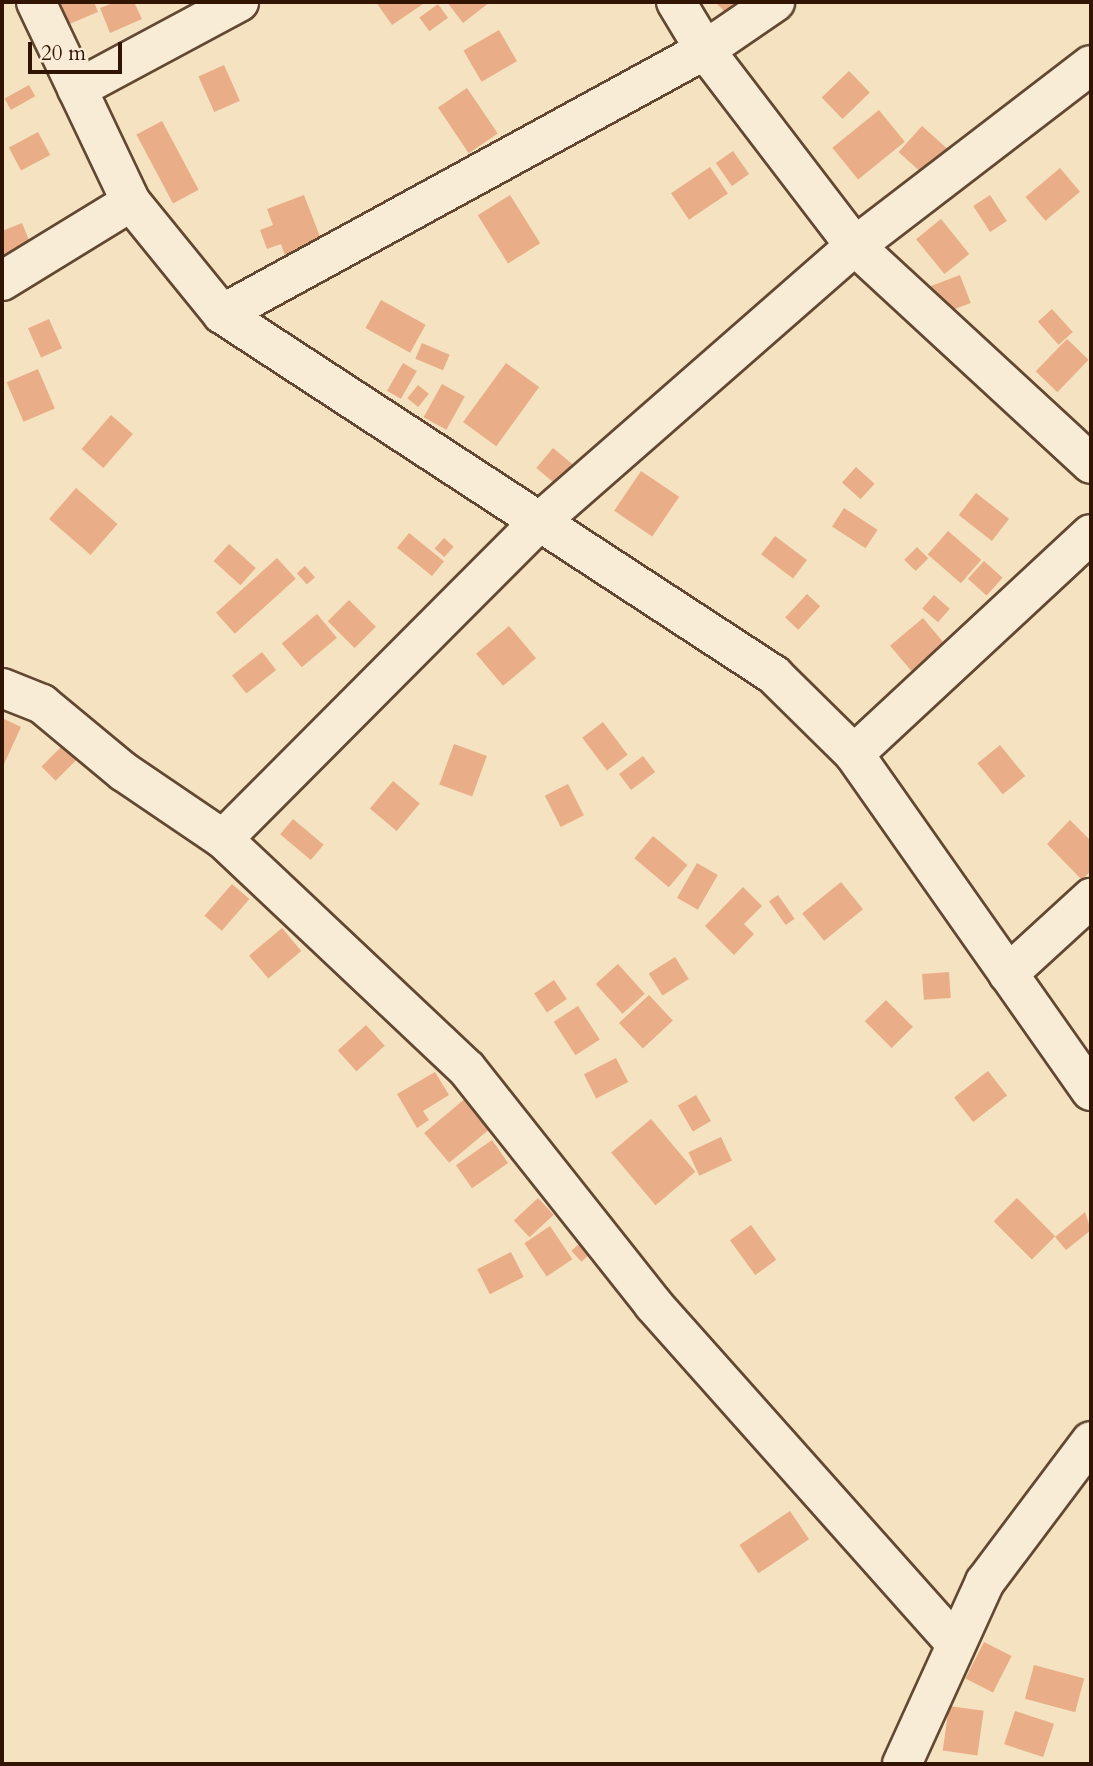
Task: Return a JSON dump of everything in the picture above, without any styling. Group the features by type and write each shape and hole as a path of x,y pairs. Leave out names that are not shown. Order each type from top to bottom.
{"street":[{"path":"36,2 131,202 222,314 537,524 774,675 854,754 1091,1091"},
{"path":"77,89 239,2"},
{"path":"676,2 705,50 855,246 1091,464"},
{"path":"222,314 705,50 775,2"},
{"path":"223,839 537,524 855,246 1091,65"},
{"path":"2,281 131,202"},
{"path":"854,754 1091,534"},
{"path":"2,688 43,704 124,772 223,839 467,1069 653,1304 955,1643"},
{"path":"1008,974 1091,898"},
{"path":"902,1764 985,1582 1091,1441"}],"building":[{"path":"57,2 94,2 98,12 67,25"},
{"path":"116,2 134,2 142,19 110,33 100,8"},
{"path":"376,2 422,2 423,4 392,25"},
{"path":"447,2 490,2 463,23"},
{"path":"715,2 748,2 731,18"},
{"path":"438,4 448,18 429,31 419,18"},
{"path":"499,30 517,61 481,82 463,50"},
{"path":"224,65 240,101 214,112 198,76"},
{"path":"849,71 870,93 843,119 822,97"},
{"path":"29,85 35,96 11,110 5,99"},
{"path":"467,88 498,134 469,153 438,108"},
{"path":"879,110 905,142 858,180 832,148"},
{"path":"162,121 199,190 173,203 136,135"},
{"path":"922,126 959,159 936,185 899,152"},
{"path":"38,132 50,155 21,170 9,147"},
{"path":"733,151 749,174 732,186 716,163"},
{"path":"710,167 728,194 689,220 671,193"},
{"path":"1060,168 1080,192 1045,221 1026,197"},
{"path":"304,195 324,247 287,261 281,244 267,249 260,230 273,225 267,209"},
{"path":"510,195 540,243 508,263 478,215"},
{"path":"990,195 1007,221 990,232 973,206"},
{"path":"941,219 969,254 944,274 916,239"},
{"path":"22,223 35,255 2,270 2,231"},
{"path":"960,275 971,303 942,314 931,286"},
{"path":"381,300 426,325 410,353 365,328"},
{"path":"1052,309 1073,332 1059,345 1038,322"},
{"path":"49,319 62,348 41,358 28,328"},
{"path":"1067,339 1089,360 1057,392 1036,371"},
{"path":"422,343 450,355 443,370 415,359"},
{"path":"403,363 417,371 401,399 387,391"},
{"path":"506,363 539,387 496,446 463,422"},
{"path":"38,369 55,409 24,422 7,382"},
{"path":"442,384 465,397 446,430 424,417"},
{"path":"418,385 429,394 418,407 407,398"},
{"path":"111,415 133,434 103,468 81,449"},
{"path":"553,448 576,467 559,487 536,468"},
{"path":"856,467 875,484 861,499 842,483"},
{"path":"641,471 679,497 652,537 614,511"},
{"path":"76,488 118,524 91,555 49,519"},
{"path":"976,493 1009,519 992,541 959,515"},
{"path":"844,508 878,530 866,548 832,526"},
{"path":"948,531 981,560 961,583 928,554"},
{"path":"409,533 444,561 432,576 397,548"},
{"path":"775,536 807,560 793,578 761,554"},
{"path":"444,538 454,547 444,557 435,548"},
{"path":"229,544 256,568 240,585 214,561"},
{"path":"917,547 928,558 916,571 904,560"},
{"path":"277,558 296,579 235,634 216,613"},
{"path":"984,561 1003,578 987,596 968,579"},
{"path":"305,566 315,577 307,585 297,573"},
{"path":"807,594 820,606 798,630 785,617"},
{"path":"934,595 950,609 938,622 922,609"},
{"path":"349,600 376,627 355,648 328,621"},
{"path":"317,614 337,638 302,667 282,644"},
{"path":"923,618 952,652 919,680 890,646"},
{"path":"509,626 536,658 503,686 476,654"},
{"path":"262,652 276,670 246,694 232,675"},
{"path":"2,718 21,727 4,764 2,762"},
{"path":"603,722 628,755 607,770 582,738"},
{"path":"69,739 83,753 56,781 41,767"},
{"path":"454,744 487,756 472,796 439,784"},
{"path":"1000,745 1025,776 1003,794 977,763"},
{"path":"643,756 655,772 631,790 619,774"},
{"path":"393,781 420,803 397,831 370,809"},
{"path":"568,784 584,815 561,827 545,796"},
{"path":"293,819 324,845 311,860 280,834"},
{"path":"1070,820 1091,841 1091,871 1082,880 1047,844"},
{"path":"653,836 687,865 669,887 634,858"},
{"path":"697,863 718,875 698,910 677,898"},
{"path":"841,882 863,909 824,941 802,913"},
{"path":"232,884 249,899 222,931 204,916"},
{"path":"743,887 762,906 744,924 754,934 734,955 705,926"},
{"path":"778,895 795,919 786,925 769,901"},
{"path":"282,928 301,951 268,979 249,956"},
{"path":"675,957 689,979 662,995 649,973"},
{"path":"618,964 645,994 622,1014 596,984"},
{"path":"949,972 951,998 924,1000 922,974"},
{"path":"554,980 567,999 547,1012 534,993"},
{"path":"649,995 673,1021 643,1049 619,1023"},
{"path":"886,1000 913,1027 892,1048 865,1021"},
{"path":"578,1006 600,1040 575,1055 554,1022"},
{"path":"366,1025 385,1046 356,1071 338,1050"},
{"path":"616,1058 628,1082 596,1098 584,1074"},
{"path":"988,1071 1007,1095 973,1122 954,1097"},
{"path":"435,1072 449,1095 423,1111 429,1120 417,1128 397,1094"},
{"path":"696,1095 711,1121 693,1131 678,1106"},
{"path":"467,1097 492,1127 449,1163 424,1133"},
{"path":"651,1119 695,1172 656,1205 611,1152"},
{"path":"721,1137 732,1161 699,1176 688,1152"},
{"path":"492,1140 508,1163 472,1188 456,1165"},
{"path":"538,1198 554,1215 530,1237 514,1221"},
{"path":"1017,1198 1055,1236 1032,1260 994,1221"},
{"path":"1085,1212 1091,1230 1066,1250 1055,1237"},
{"path":"751,1225 776,1260 755,1275 730,1240"},
{"path":"550,1226 572,1259 547,1276 524,1243"},
{"path":"581,1242 591,1253 581,1262 571,1251"},
{"path":"511,1252 524,1277 490,1294 477,1269"},
{"path":"790,1511 809,1539 758,1573 739,1545"},
{"path":"984,1642 1012,1656 993,1693 965,1679"},
{"path":"1034,1665 1084,1678 1075,1712 1025,1699"},
{"path":"949,1706 984,1711 977,1755 943,1751"},
{"path":"1015,1711 1054,1724 1043,1757 1004,1744"}]}
